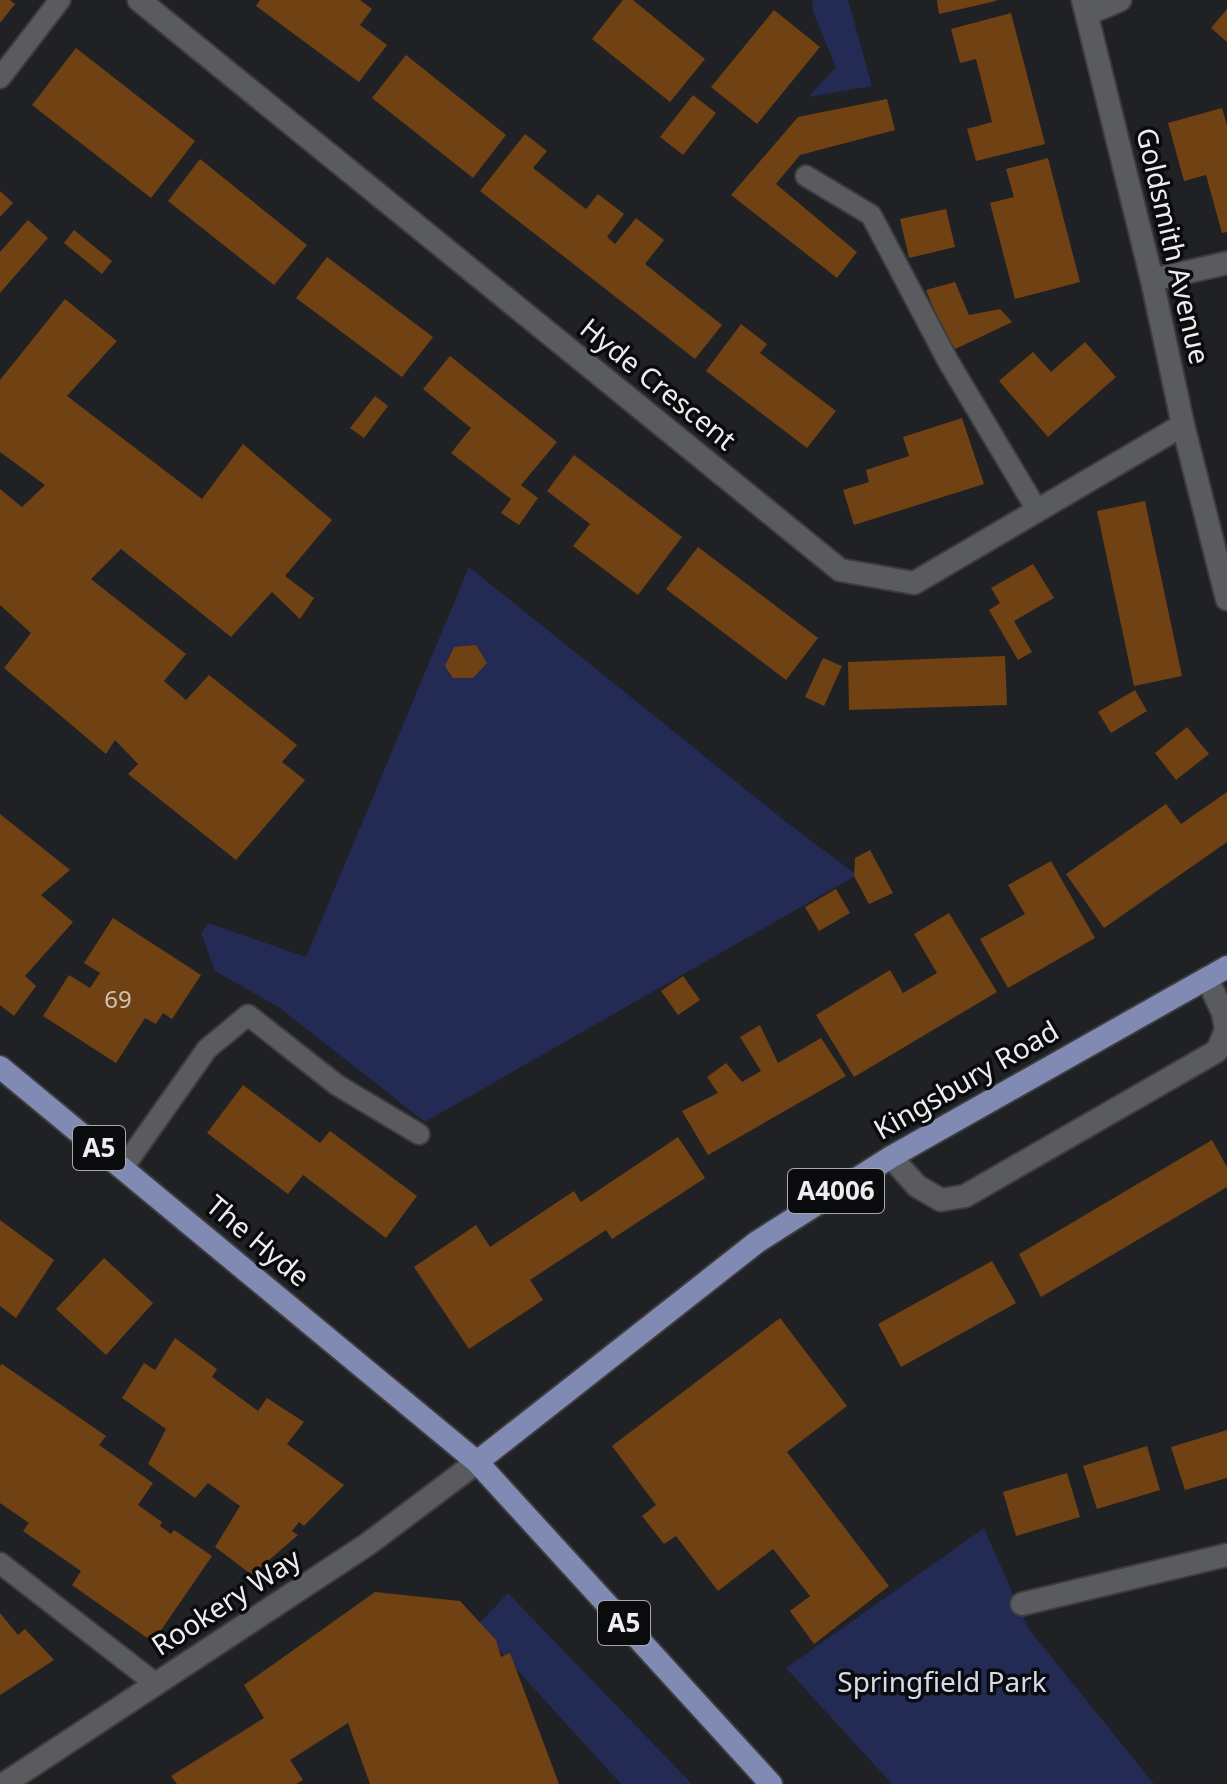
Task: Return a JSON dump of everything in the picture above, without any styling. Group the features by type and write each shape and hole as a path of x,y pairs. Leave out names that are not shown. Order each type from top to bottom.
{"main road":[{"name":"Kingsbury Road","path":"477,1462 757,1242 891,1157 1227,967"},
{"name":"The Hyde","path":"0,1067 477,1462"},
{"name":"A5","path":"477,1462 771,1784"}],"street":[{"name":"Hyde Crescent","path":"139,0 840,570 914,583 1183,425"},
{"path":"1085,7 1120,0"},
{"name":"Goldsmith Avenue","path":"1085,7 1227,599"},
{"path":"1152,280 1227,263"},
{"path":"891,1157 917,1186 941,1200 965,1196 1217,1051 1226,1030 1223,1013 1207,978"},
{"name":"Rookery Way","path":"4,1784 368,1544 477,1462"},
{"path":"1022,1604 1227,1555"}],"lane":[{"path":"0,78 60,0"},
{"path":"806,176 871,215 948,361 1037,510"},
{"path":"123,1168 207,1049 248,1015 337,1085 419,1134"},
{"path":"0,1563 156,1684"}],"green space":[{"path":"812,0 848,0 872,86 808,97 836,67 813,12"},
{"path":"469,567 785,821 857,875 425,1122 280,1008 215,971 201,933 208,923 306,957"},
{"name":"Springfield Park","path":"984,1528 1028,1628 1154,1784 892,1784 786,1668"},
{"path":"508,1593 692,1784 621,1784 477,1626"}],"building":[{"path":"0,0 10,0 15,4 0,23"},
{"path":"260,0 360,0 372,9 360,25 387,45 359,82 256,6"},
{"path":"623,0 633,0 705,59 670,102 592,39"},
{"path":"937,0 996,0 996,1 939,14"},
{"path":"1227,9 1227,42 1211,28"},
{"path":"774,10 820,47 757,124 711,87"},
{"path":"1011,13 1045,144 976,161 967,129 992,122 976,59 960,63 951,29"},
{"path":"76,48 195,141 151,198 32,105"},
{"path":"406,55 506,135 473,178 372,98"},
{"path":"693,95 716,113 683,155 660,137"},
{"path":"887,99 895,130 800,155 776,184 857,252 837,278 731,195 798,117"},
{"path":"1222,108 1227,125 1227,232 1222,233 1206,175 1184,181 1168,123"},
{"path":"525,134 547,151 533,168 586,209 598,194 624,214 607,237 615,244 636,218 664,240 645,264 722,325 695,359 480,191"},
{"path":"1048,158 1080,282 1015,299 990,203 1014,197 1006,169"},
{"path":"200,159 307,245 274,285 168,201"},
{"path":"0,191 13,203 0,217"},
{"path":"946,209 955,247 909,258 900,219"},
{"path":"28,220 48,238 0,293 0,252"},
{"path":"74,230 112,261 102,274 64,243"},
{"path":"327,257 433,337 402,377 296,298"},
{"path":"955,282 969,315 1000,309 1012,322 951,351 926,290"},
{"path":"65,299 117,341 67,396 202,499 243,444 332,520 285,576 314,598 300,619 272,592 231,637 121,549 91,579 186,654 164,681 186,700 209,675 297,745 282,762 305,780 236,860 128,774 138,764 115,740 106,754 4,668 31,633 0,605 0,489 22,507 45,485 0,452 0,380"},
{"path":"741,324 767,344 760,353 836,411 807,448 706,371"},
{"path":"1085,342 1116,377 1048,437 999,381 1033,352 1051,372"},
{"path":"450,356 557,442 521,485 538,498 519,525 501,513 511,499 451,453 471,428 423,389"},
{"path":"375,396 388,406 364,438 350,428"},
{"path":"962,418 984,484 854,525 843,490 869,482 866,470 909,456 903,437"},
{"path":"574,455 682,537 638,595 573,546 590,524 547,491"},
{"path":"1145,501 1182,676 1134,686 1097,511"},
{"path":"698,547 818,638 786,680 666,589"},
{"path":"1033,564 1054,598 1014,621 1032,652 1018,660 989,610 1000,603 991,588"},
{"path":"476,645 487,663 473,678 453,678 445,666 454,647"},
{"path":"1005,656 1007,705 849,710 848,662"},
{"path":"823,658 842,666 824,706 805,697"},
{"path":"1135,690 1147,711 1111,733 1098,712"},
{"path":"1187,727 1209,754 1176,780 1155,753"},
{"path":"1227,792 1227,842 1104,928 1066,874 1166,804 1181,824"},
{"path":"0,814 70,870 41,895 73,922 25,976 36,986 14,1016 0,1005"},
{"path":"870,850 893,893 869,904 854,876 855,858"},
{"path":"1051,861 1095,938 1008,988 980,939 1025,914 1008,885"},
{"path":"836,889 850,913 819,931 805,907"},
{"path":"949,913 997,992 854,1077 816,1015 890,970 903,993 937,973 914,934"},
{"path":"113,918 201,975 172,1019 163,1013 156,1024 145,1018 116,1063 43,1016 69,975 90,988 100,973 84,963"},
{"path":"683,976 700,1000 678,1015 661,991"},
{"path":"760,1025 778,1063 821,1038 846,1076 708,1155 682,1111 718,1093 707,1077 726,1063 742,1082 761,1071 740,1037"},
{"path":"243,1085 320,1143 330,1131 417,1196 386,1238 303,1175 288,1194 207,1133"},
{"path":"678,1137 705,1178 612,1239 606,1230 530,1280 543,1300 469,1349 414,1267 476,1225 490,1247 574,1191 581,1202"},
{"path":"1212,1140 1227,1167 1227,1187 1041,1297 1019,1254"},
{"path":"0,1220 54,1260 16,1318 0,1306"},
{"path":"104,1258 153,1303 106,1355 56,1309"},
{"path":"992,1261 1016,1303 901,1367 878,1324"},
{"path":"780,1318 847,1406 787,1452 889,1586 814,1644 790,1611 810,1596 773,1549 718,1591 676,1536 664,1544 642,1516 656,1505 612,1446"},
{"path":"175,1338 217,1369 212,1377 258,1411 267,1398 304,1422 287,1444 344,1485 304,1526 299,1522 292,1531 298,1535 252,1575 215,1547 240,1506 208,1483 195,1498 148,1464 166,1429 122,1398 144,1363 155,1370"},
{"path":"2,1364 106,1436 99,1445 153,1483 138,1505 162,1522 160,1526 171,1534 174,1530 212,1556 153,1642 72,1585 81,1571 23,1531 29,1523 0,1503"},
{"path":"1227,1430 1227,1478 1185,1490 1171,1447"},
{"path":"1147,1446 1160,1490 1097,1509 1083,1466"},
{"path":"1067,1473 1080,1517 1016,1536 1003,1492"},
{"path":"375,1592 460,1601 496,1640 501,1657 510,1653 559,1784 370,1784 348,1723 290,1760 303,1780 296,1784 177,1784 171,1776 264,1718 244,1685"},
{"path":"0,1613 18,1635 25,1629 54,1660 0,1695"}]}
